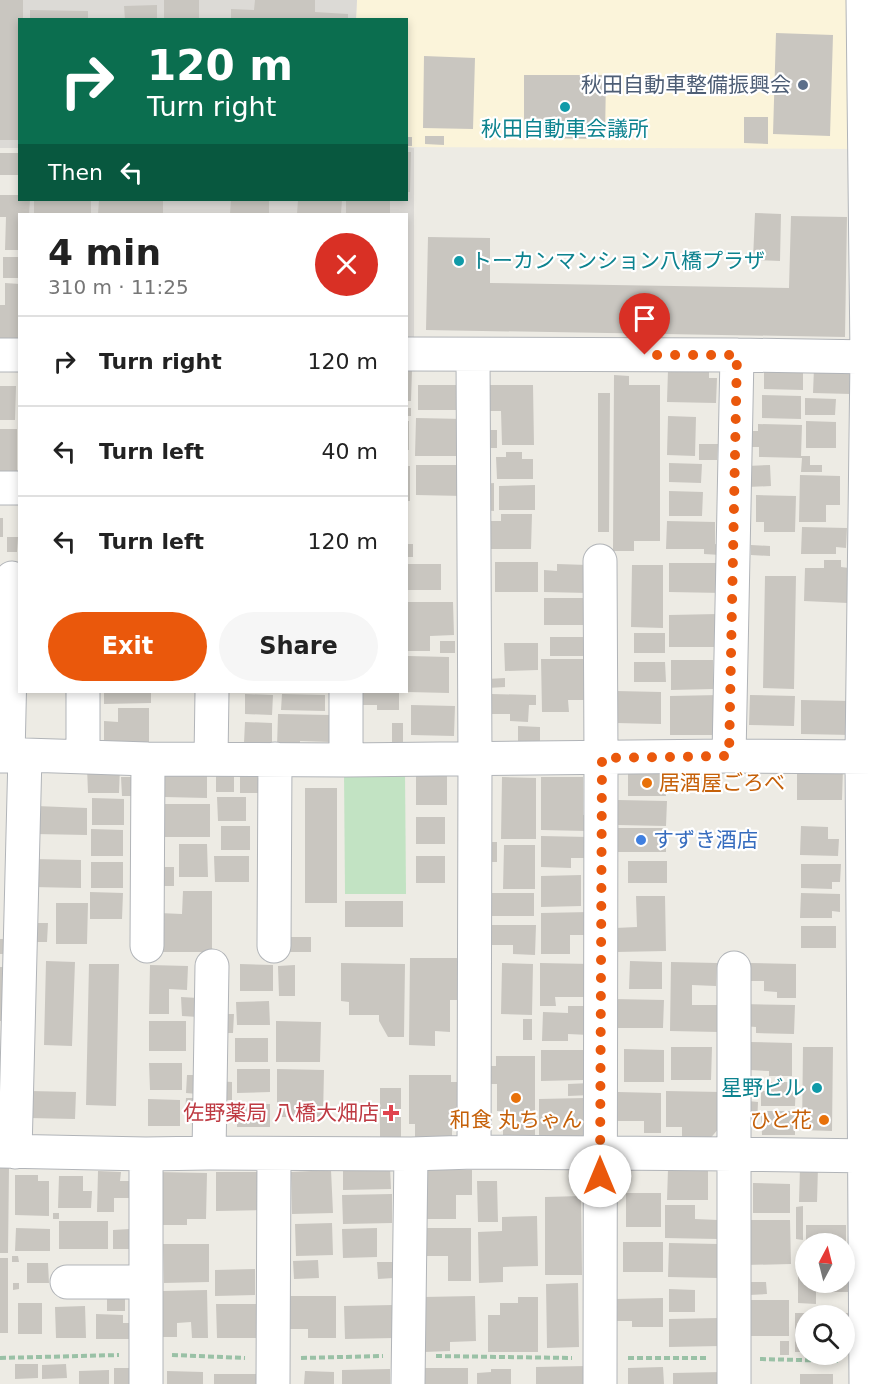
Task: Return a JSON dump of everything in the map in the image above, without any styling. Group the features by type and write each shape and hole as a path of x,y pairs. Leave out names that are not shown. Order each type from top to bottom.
{"street":[{"path":"864,0 870,357 869,1156 866,1384"},
{"path":"408,354 870,357"},
{"path":"0,355 18,355"},
{"path":"473,355 474,1152"},
{"path":"729,756 737,355"},
{"path":"0,488 18,488"},
{"path":"600,561 602,758 600,1384"},
{"path":"12,578 7,1152 411,1154 474,1152 869,1156"},
{"path":"83,757 84,693"},
{"path":"212,693 212,758"},
{"path":"346,693 346,760"},
{"path":"11,756 346,760 868,757"},
{"path":"147,946 148,759"},
{"path":"274,946 275,759"},
{"path":"209,1153 212,966"},
{"path":"734,968 734,1384"},
{"path":"146,1154 147,1384"},
{"path":"273,1384 274,1154"},
{"path":"408,1384 411,1154"},
{"path":"67,1282 146,1282"}],"shaded area":[{"path":"0,0 357,0 356,18 18,18 18,148 0,148"},
{"path":"357,0 859,0 859,149 408,147 408,18 356,18"},
{"path":"408,147 414,148 414,345 408,345 408,213 27,213 27,201 408,201"}],"green space":[{"path":"405,770 406,894 345,894 344,771"}],"building":[{"path":"0,0 23,0 23,18 18,18 18,140 0,140"},
{"path":"164,0 199,0 199,18 164,18"},
{"path":"255,0 315,0 315,12 348,14 348,18 231,18 231,9 254,10"},
{"path":"157,5 157,18 125,18 124,6"},
{"path":"30,10 88,11 88,18 30,18"},
{"name":"秋田自動車整備振興会","path":"776,33 833,35 830,136 773,134"},
{"path":"424,56 475,58 473,129 423,128"},
{"name":"秋田自動車会議所","path":"524,75 606,75 605,139 524,138"},
{"path":"744,117 768,117 768,144 744,143"},
{"path":"425,136 444,136 444,145 425,144"},
{"path":"408,137 412,137 412,146 408,146"},
{"path":"408,152 411,152 410,192 408,192"},
{"path":"0,153 18,153 18,175 0,175"},
{"path":"0,195 18,195 18,201 30,201 29,213 18,213 18,250 5,250 6,217 0,217"},
{"path":"34,201 91,201 91,213 34,213"},
{"path":"99,201 163,201 163,213 98,213"},
{"path":"231,201 269,201 269,213 230,213"},
{"path":"298,201 342,201 341,213 297,213"},
{"path":"346,201 390,201 390,213 346,213"},
{"path":"755,213 781,214 780,261 753,260"},
{"name":"トーカンマンション八橋プラザ","path":"791,216 847,217 845,337 426,330 428,237 490,238 490,283 789,288"},
{"path":"3,257 18,257 18,278 3,278"},
{"path":"5,283 18,284 18,339 0,339 0,305 5,305"},
{"path":"764,367 803,367 803,390 764,389"},
{"path":"814,368 851,368 851,394 813,393"},
{"path":"408,370 412,370 411,401 408,401"},
{"path":"668,370 709,371 709,378 717,378 716,403 667,402"},
{"path":"614,375 629,376 629,385 660,385 660,541 634,541 634,551 613,551"},
{"path":"418,385 465,385 465,410 418,410"},
{"path":"485,385 533,385 534,445 502,445 501,411 486,411"},
{"path":"0,386 16,386 15,420 0,420"},
{"path":"598,393 610,393 609,532 598,532"},
{"path":"762,395 801,396 801,419 762,418"},
{"path":"805,398 836,399 835,415 805,415"},
{"path":"408,408 411,408 411,416 408,416"},
{"path":"668,416 696,417 695,456 667,455"},
{"path":"416,418 464,419 464,456 415,456"},
{"path":"408,421 409,421 408,450"},
{"path":"806,421 836,422 836,448 806,448"},
{"path":"758,424 802,425 801,456 810,456 810,465 822,465 822,472 801,472 802,458 759,457 759,447 750,447 750,431 758,431"},
{"path":"0,429 17,429 17,472 0,471"},
{"path":"480,430 497,430 497,448 480,448"},
{"path":"699,444 718,444 717,460 699,460"},
{"path":"506,452 522,452 522,459 533,459 533,479 497,479 496,457 506,457"},
{"path":"669,463 702,464 701,483 669,482"},
{"path":"416,465 464,465 464,496 416,495"},
{"path":"770,465 771,486 747,487 747,466"},
{"path":"408,466 410,466 410,501 408,501"},
{"path":"800,475 840,476 840,505 826,505 826,522 799,522"},
{"path":"494,483 494,511 481,510 481,484"},
{"path":"535,485 535,510 499,510 499,486"},
{"path":"669,491 703,492 702,516 669,516"},
{"path":"756,495 796,496 795,532 764,532 764,522 756,522"},
{"path":"501,514 532,514 531,549 481,549 481,521 501,521"},
{"path":"0,518 3,518 3,537 0,537"},
{"path":"667,521 715,522 715,544 721,545 721,555 704,554 704,549 666,549"},
{"path":"802,527 847,528 846,548 836,547 836,554 801,554"},
{"path":"7,537 18,537 17,552 7,552"},
{"path":"408,544 413,544 413,557 408,557"},
{"path":"751,545 770,546 770,556 751,555"},
{"path":"824,560 841,560 841,567 849,568 848,603 804,601 805,568 824,568"},
{"path":"495,562 538,562 538,592 495,592"},
{"path":"669,563 724,563 723,593 669,592"},
{"path":"408,564 441,564 441,590 408,590"},
{"path":"557,564 588,565 588,593 544,592 544,570 557,571"},
{"path":"632,565 663,565 663,628 631,627"},
{"path":"765,576 796,576 794,689 763,688"},
{"path":"544,598 591,598 591,625 544,625"},
{"path":"408,602 453,602 454,635 430,636 430,651 408,651"},
{"path":"718,614 719,647 669,647 669,615"},
{"path":"634,633 665,633 665,653 634,653"},
{"path":"550,637 588,637 588,656 550,656"},
{"path":"440,641 455,641 455,653 440,653"},
{"path":"504,643 538,643 538,670 505,671"},
{"path":"408,656 449,657 449,693 408,692"},
{"path":"541,659 591,659 591,700 568,700 569,712 542,712"},
{"path":"671,660 713,660 713,689 671,690"},
{"path":"634,662 665,662 666,682 634,682"},
{"path":"505,678 505,687 487,688 487,679"},
{"path":"616,691 661,692 661,724 616,723"},
{"path":"104,693 151,693 151,703 104,704"},
{"path":"352,693 399,693 399,710 377,710 377,705 352,705"},
{"path":"245,694 273,695 272,715 245,714"},
{"path":"282,694 325,695 325,711 281,710"},
{"path":"492,694 536,695 536,705 529,705 528,722 510,721 510,714 492,714"},
{"path":"720,695 720,735 670,735 670,696"},
{"path":"750,695 795,696 794,726 749,725"},
{"path":"801,700 852,701 851,735 801,734"},
{"path":"411,705 455,706 454,736 411,735"},
{"path":"118,708 149,708 149,745 104,745 104,721 118,722"},
{"path":"278,714 330,715 330,742 300,741 300,747 277,747"},
{"path":"245,722 272,723 272,744 244,743"},
{"path":"392,723 403,723 403,742 392,742"},
{"path":"518,726 540,727 540,747 518,747"},
{"path":"87,767 120,767 119,793 88,793"},
{"path":"165,767 207,768 207,798 165,797"},
{"path":"797,768 843,768 842,800 797,800"},
{"name":"居酒屋ごろべ","path":"628,771 666,771 666,796 628,796"},
{"path":"216,772 234,772 234,792 216,792"},
{"path":"416,772 447,772 447,805 416,805"},
{"path":"240,773 258,773 258,793 240,793"},
{"path":"121,777 139,777 138,796 122,796"},
{"path":"502,777 536,778 536,839 501,839"},
{"path":"541,777 583,777 583,815 588,815 587,831 541,830"},
{"path":"305,788 337,788 337,903 305,903"},
{"path":"217,797 246,797 246,821 218,821"},
{"path":"92,798 124,799 124,825 92,825"},
{"path":"618,800 667,801 666,826 618,825"},
{"path":"165,804 210,804 210,837 165,837"},
{"path":"36,806 87,808 87,835 35,834"},
{"path":"416,817 445,817 445,844 416,844"},
{"path":"221,826 250,826 250,850 221,850"},
{"path":"801,826 828,827 828,839 839,839 838,856 800,855"},
{"name":"すずき酒店","path":"615,828 666,828 666,852 615,852"},
{"path":"91,829 123,830 123,856 91,856"},
{"path":"541,836 589,837 589,858 571,858 571,868 541,867"},
{"path":"480,842 497,842 497,862 481,862"},
{"path":"179,844 207,844 208,877 179,877"},
{"path":"504,845 535,845 535,889 503,889"},
{"path":"214,856 249,856 249,882 215,882"},
{"path":"416,856 445,856 445,883 416,883"},
{"path":"33,859 81,860 81,888 33,887"},
{"path":"628,861 667,861 667,883 628,883"},
{"path":"91,862 123,862 123,888 91,888"},
{"path":"801,864 841,864 840,882 832,882 832,889 801,888"},
{"path":"157,867 174,867 174,886 157,886"},
{"path":"581,875 581,906 541,907 541,876"},
{"path":"183,891 212,891 212,952 159,952 159,913 182,914"},
{"path":"90,892 123,893 122,919 90,919"},
{"path":"484,893 534,893 534,916 484,916"},
{"path":"801,893 840,894 840,912 832,911 832,918 800,918"},
{"path":"636,896 665,896 666,951 616,952 615,928 637,927"},
{"path":"345,901 403,901 403,927 345,927"},
{"path":"56,903 88,903 87,944 56,944"},
{"path":"590,912 590,935 570,935 570,954 541,954 541,913"},
{"path":"31,923 48,923 47,942 31,942"},
{"path":"492,925 536,925 535,955 513,954 513,945 492,945"},
{"path":"801,926 836,926 836,948 801,948"},
{"path":"288,937 311,937 311,952 289,952"},
{"path":"0,939 9,939 9,954 0,954"},
{"path":"410,958 461,958 461,1000 450,1000 450,1032 435,1031 435,1046 409,1045"},
{"path":"46,961 75,962 72,1046 44,1045"},
{"path":"630,961 662,962 662,989 629,989"},
{"path":"671,962 717,963 716,986 692,985 692,1005 719,1005 719,1032 670,1031"},
{"path":"341,963 405,964 404,1037 388,1037 379,1021 379,1015 349,1015 349,1002 341,1001"},
{"path":"502,963 533,964 532,1015 501,1014"},
{"path":"540,963 591,964 584,981 584,997 555,997 556,1006 540,1006"},
{"path":"749,963 796,964 796,998 777,998 777,992 764,991 764,981 749,981"},
{"path":"89,964 119,964 116,1106 86,1105"},
{"path":"240,964 273,965 273,991 240,991"},
{"path":"150,965 188,966 187,990 169,989 169,1014 149,1014"},
{"path":"295,965 295,996 279,996 278,966"},
{"path":"0,967 7,967 6,1021 0,1021"},
{"path":"181,997 198,998 198,1017 182,1016"},
{"path":"614,999 664,1000 663,1028 614,1028"},
{"path":"269,1001 270,1025 237,1025 236,1002"},
{"path":"742,1004 795,1005 794,1034 756,1033 756,1027 742,1026"},
{"path":"568,1006 589,1006 589,1035 568,1034 568,1041 542,1041 543,1012 568,1013"},
{"path":"217,1014 234,1014 233,1033 217,1033"},
{"path":"523,1019 532,1019 532,1040 523,1040"},
{"path":"149,1021 186,1021 186,1051 149,1051"},
{"path":"276,1021 321,1022 320,1062 276,1062"},
{"path":"235,1038 268,1038 268,1062 235,1062"},
{"path":"750,1042 792,1043 792,1076 769,1076 769,1071 750,1070"},
{"path":"671,1047 712,1047 711,1080 671,1080"},
{"name":"星野ビル","path":"803,1047 833,1047 832,1131 802,1130"},
{"path":"624,1049 664,1050 664,1082 624,1082"},
{"path":"541,1050 583,1050 583,1080 541,1081"},
{"name":"和食 丸ちゃん","path":"496,1056 535,1056 535,1142 503,1142 503,1111 497,1111 497,1084 489,1084 489,1066 496,1066"},
{"path":"149,1063 182,1063 182,1090 150,1090"},
{"path":"237,1069 270,1069 270,1092 237,1093"},
{"path":"277,1069 324,1070 323,1117 277,1117"},
{"path":"187,1075 199,1075 198,1094 186,1093"},
{"path":"409,1075 451,1075 451,1082 461,1082 461,1107 456,1107 456,1123 452,1123 452,1139 415,1139 415,1124 409,1124"},
{"path":"215,1081 232,1082 232,1100 215,1100"},
{"path":"769,1082 796,1082 795,1106 761,1106 761,1091 769,1091"},
{"path":"591,1083 591,1095 568,1096 568,1084"},
{"name":"佐野薬局 八橋大畑店","path":"380,1088 401,1088 401,1138 380,1138"},
{"path":"30,1091 76,1092 75,1119 29,1118"},
{"path":"666,1091 721,1092 720,1127 708,1141 682,1141 682,1127 666,1127"},
{"path":"618,1092 661,1093 661,1133 644,1133 644,1121 617,1121"},
{"path":"186,1098 199,1098 198,1117 185,1116"},
{"path":"585,1098 585,1139 539,1140 539,1099"},
{"path":"148,1099 180,1100 180,1126 148,1126"},
{"path":"748,1101 758,1102 757,1125 742,1124"},
{"path":"237,1104 270,1104 270,1127 237,1127"},
{"path":"761,1111 795,1111 795,1135 762,1135"},
{"path":"390,1167 391,1189 343,1190 343,1168"},
{"path":"800,1167 818,1167 817,1202 799,1202"},
{"path":"0,1168 9,1168 8,1253 0,1253"},
{"path":"668,1169 708,1169 708,1200 667,1200"},
{"path":"331,1170 333,1213 292,1214 291,1172"},
{"path":"423,1170 472,1170 472,1195 456,1195 456,1219 423,1219"},
{"path":"98,1171 121,1172 120,1181 129,1181 129,1198 114,1198 114,1212 97,1212"},
{"path":"158,1172 207,1173 206,1219 187,1219 187,1225 157,1225"},
{"path":"216,1172 261,1172 262,1210 216,1211"},
{"path":"15,1175 38,1175 38,1181 49,1181 49,1216 15,1215"},
{"path":"59,1176 83,1176 83,1191 92,1191 91,1208 58,1208"},
{"path":"477,1181 497,1181 498,1222 478,1222"},
{"path":"753,1183 790,1184 790,1213 753,1213"},
{"path":"626,1193 661,1193 661,1227 626,1227"},
{"path":"392,1194 392,1223 343,1224 342,1195"},
{"path":"581,1196 582,1275 545,1275 545,1197"},
{"path":"665,1205 695,1205 695,1219 718,1220 718,1239 665,1238"},
{"path":"803,1206 803,1233 796,1233 796,1207"},
{"path":"53,1213 59,1213 59,1219 53,1219"},
{"path":"537,1216 538,1266 503,1267 503,1282 479,1283 478,1232 502,1231 502,1217"},
{"path":"745,1220 790,1220 791,1264 745,1265"},
{"path":"59,1221 108,1221 108,1249 59,1249"},
{"path":"332,1223 333,1255 296,1256 295,1224"},
{"path":"806,1225 846,1225 846,1233 806,1233"},
{"path":"16,1228 50,1229 50,1251 15,1251"},
{"path":"377,1228 377,1257 343,1258 342,1229"},
{"path":"423,1228 471,1228 471,1281 448,1281 448,1256 423,1256"},
{"path":"130,1229 130,1249 113,1249 113,1230"},
{"path":"623,1242 663,1242 663,1272 623,1272"},
{"path":"669,1243 718,1244 718,1278 668,1277"},
{"path":"163,1244 209,1244 209,1282 164,1283"},
{"path":"12,1256 18,1256 19,1262 12,1262"},
{"path":"0,1258 8,1258 8,1333 0,1333"},
{"path":"318,1260 319,1278 294,1279 293,1261"},
{"path":"377,1262 393,1262 394,1278 378,1279"},
{"path":"27,1263 48,1263 49,1283 27,1283"},
{"path":"255,1269 255,1295 215,1296 215,1270"},
{"path":"749,1282 766,1282 767,1294 749,1295"},
{"path":"13,1283 19,1283 19,1289 13,1290"},
{"path":"578,1283 579,1347 547,1348 546,1284"},
{"path":"669,1289 695,1290 695,1312 669,1312"},
{"path":"207,1290 208,1338 192,1338 191,1322 177,1323 177,1337 162,1337 162,1291"},
{"path":"798,1293 816,1293 816,1304 798,1303"},
{"path":"289,1296 336,1296 336,1338 308,1338 308,1329 290,1329"},
{"path":"475,1296 476,1341 450,1342 450,1351 424,1352 423,1297"},
{"path":"107,1297 125,1298 125,1311 107,1311"},
{"path":"518,1297 538,1297 538,1352 488,1352 488,1315 500,1315 500,1303 518,1303"},
{"path":"663,1298 663,1327 632,1327 632,1321 615,1321 615,1299"},
{"path":"747,1300 789,1300 789,1336 747,1336"},
{"path":"18,1303 42,1303 42,1334 18,1334"},
{"path":"216,1304 265,1304 265,1338 217,1338"},
{"path":"393,1305 394,1338 345,1339 344,1306"},
{"path":"85,1306 86,1338 56,1338 55,1307"},
{"path":"96,1314 123,1315 123,1323 130,1323 130,1339 96,1339"},
{"path":"719,1318 720,1346 669,1347 669,1319"},
{"path":"780,1341 789,1341 789,1355 780,1355"},
{"path":"15,1364 38,1364 38,1378 15,1379"},
{"path":"66,1364 67,1378 42,1379 42,1365"},
{"path":"586,1366 586,1384 536,1384 536,1367"},
{"path":"663,1367 664,1384 628,1384 628,1368"},
{"path":"114,1368 134,1368 135,1384 114,1384"},
{"path":"420,1368 468,1368 468,1384 420,1384"},
{"path":"390,1369 390,1384 342,1384 342,1370"},
{"path":"491,1369 511,1369 511,1384 477,1384 477,1373 491,1372"},
{"path":"109,1370 109,1384 79,1384 79,1371"},
{"path":"167,1371 203,1372 203,1384 167,1384"},
{"path":"305,1371 334,1372 334,1384 304,1384"},
{"path":"722,1372 722,1384 673,1384 673,1373"},
{"path":"214,1374 261,1374 262,1384 214,1384"},
{"path":"800,1374 833,1374 833,1384 800,1384"}],"place":[{"name":"秋田自動車整備振興会","path":"803,85"},
{"name":"秋田自動車会議所","path":"565,107"},
{"name":"トーカンマンション八橋プラザ","path":"459,261"},
{"name":"居酒屋ごろべ","path":"647,783"},
{"name":"すずき酒店","path":"641,840"},
{"name":"星野ビル","path":"817,1088"},
{"name":"和食 丸ちゃん","path":"516,1098"},
{"name":"佐野薬局 八橋大畑店","path":"391,1113"},
{"name":"ひと花","path":"824,1120"}],"route":[{"path":"600,1176 602,758 729,756 737,355 645,355"}]}
